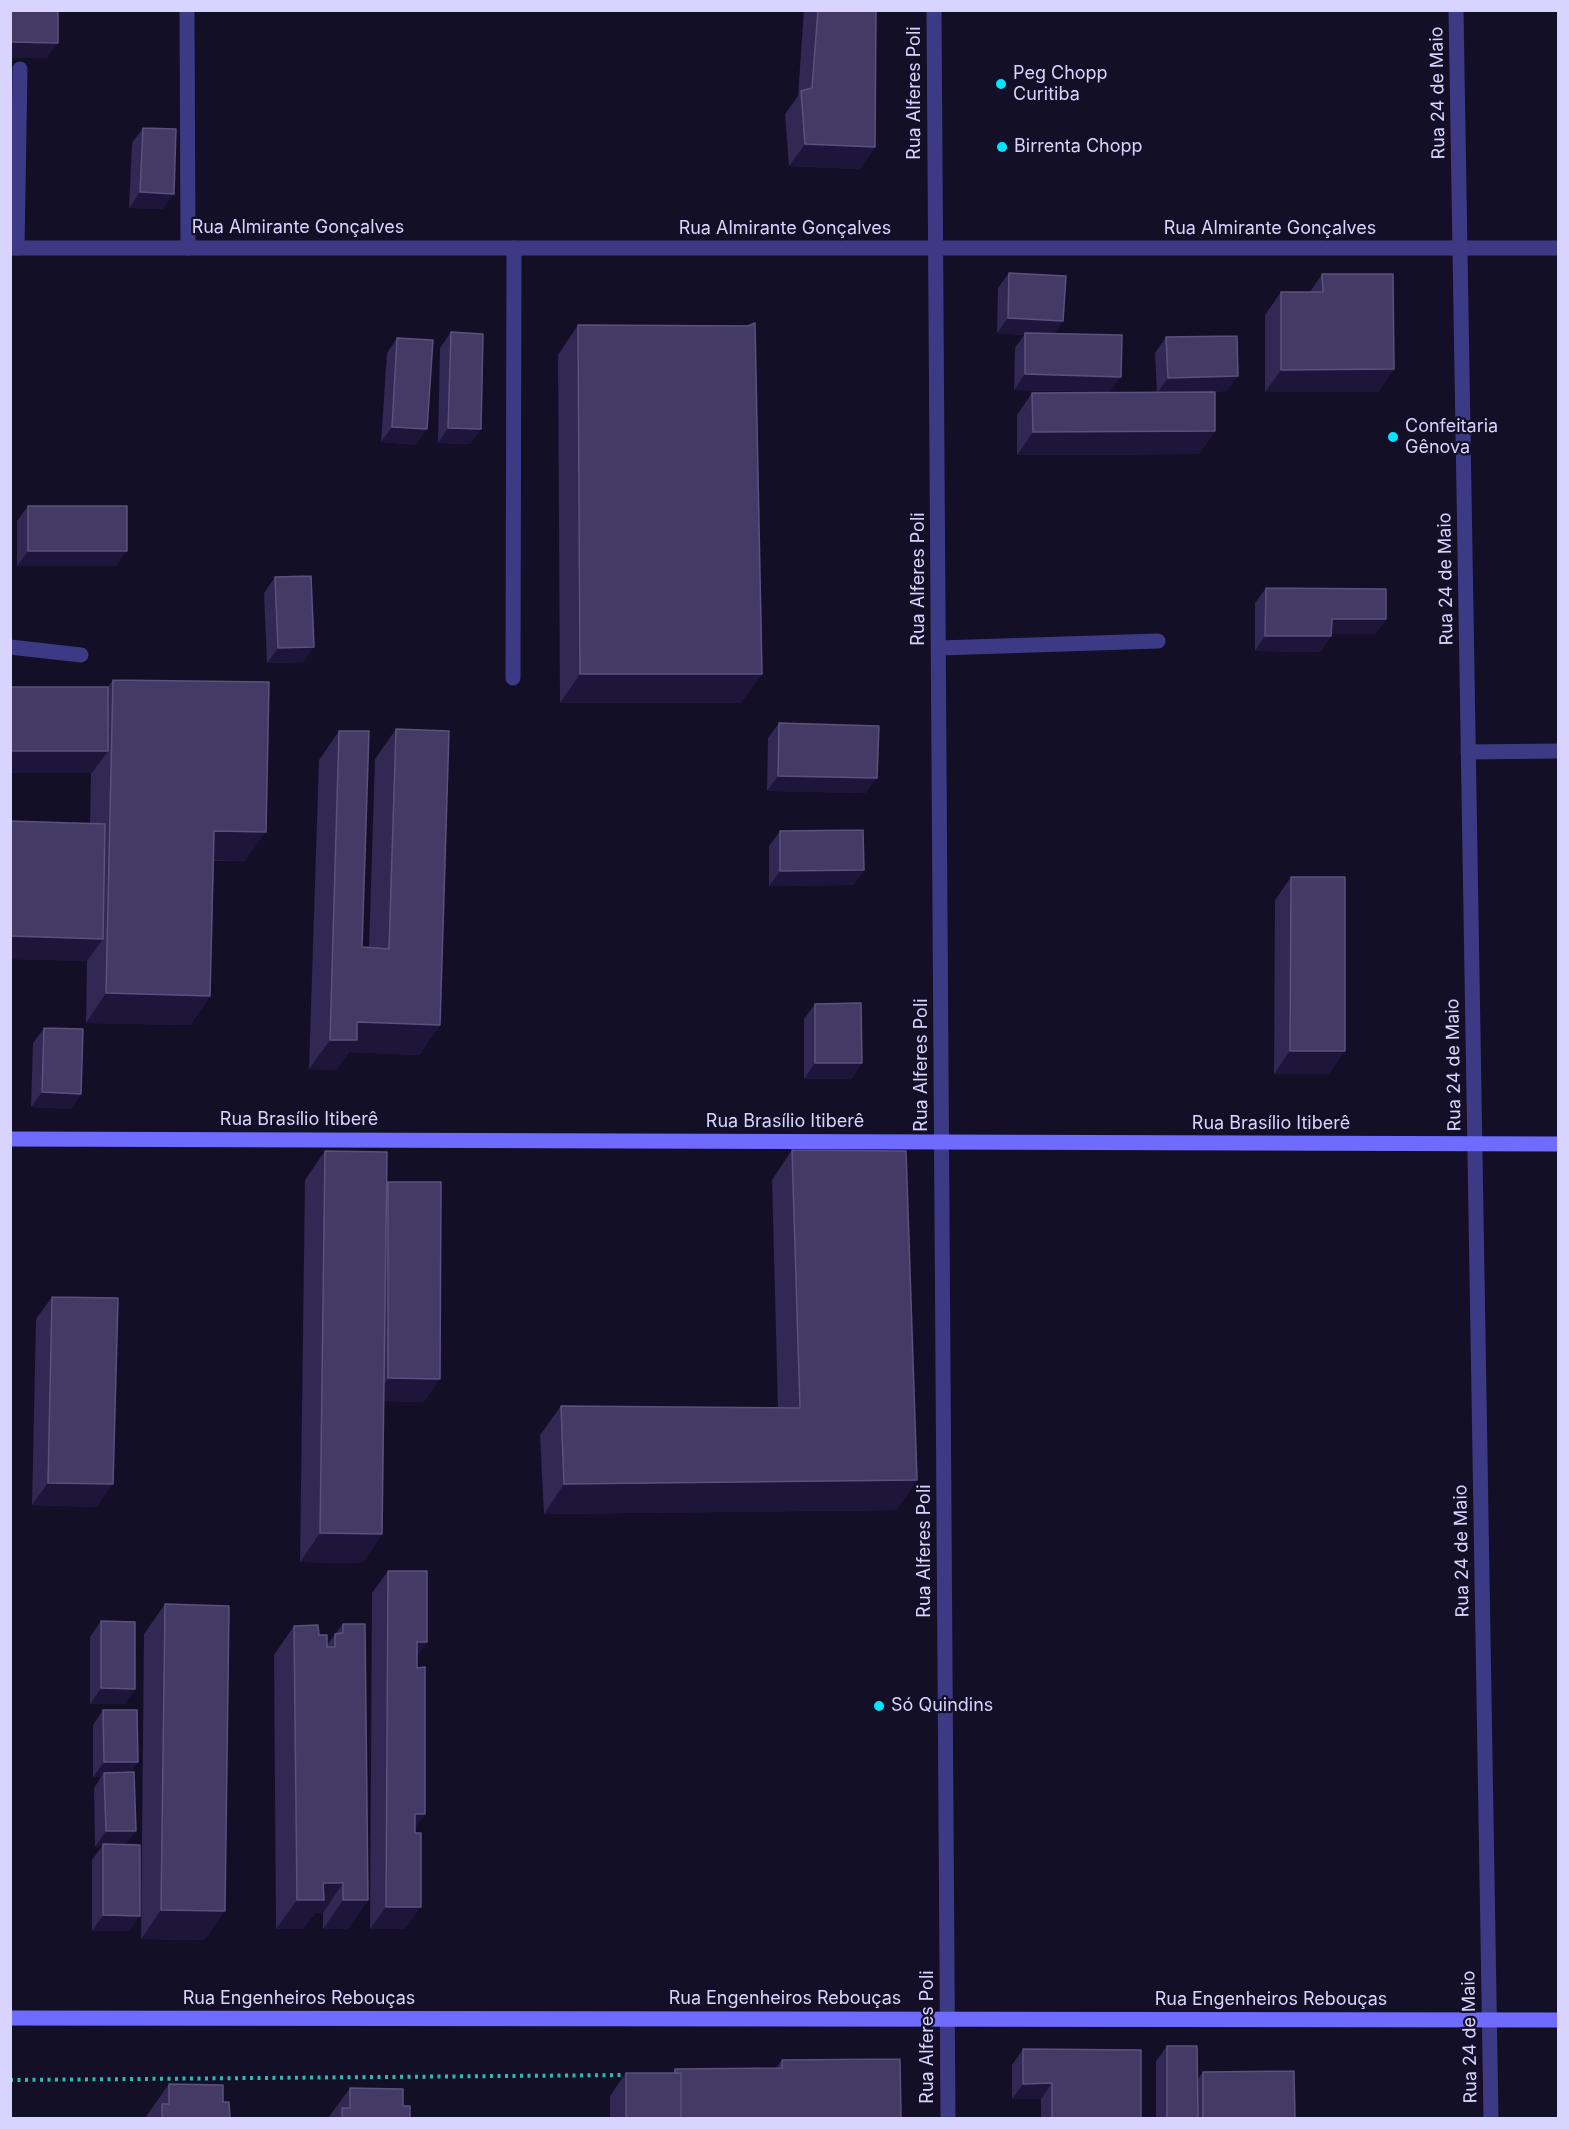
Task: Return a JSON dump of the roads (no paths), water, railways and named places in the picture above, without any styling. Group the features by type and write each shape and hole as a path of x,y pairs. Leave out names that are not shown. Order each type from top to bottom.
{"main road":[{"name":"Rua Brasílio Itiberê","path":"10,1139 1558,1144"},
{"name":"Rua Engenheiros Rebouças","path":"10,2018 1558,2020"}],"street":[{"path":"187,10 188,248"},
{"name":"Rua Alferes Poli","path":"934,10 948,2118"},
{"name":"Rua 24 de Maio","path":"1456,10 1491,2118"},
{"path":"14,248 20,69"},
{"name":"Rua Almirante Gonçalves","path":"14,248 1558,248"},
{"path":"513,678 514,248"},
{"path":"939,648 1158,641"},
{"path":"10,646 81,655"},
{"path":"1468,752 1558,751"}],"place":[{"name":"Peg Chopp Curitiba","path":"1001,84"},
{"name":"Birrenta Chopp","path":"1002,147"},
{"name":"Confeitaria Gênova","path":"1393,437"},
{"name":"Só Quindins","path":"879,1706"}]}
